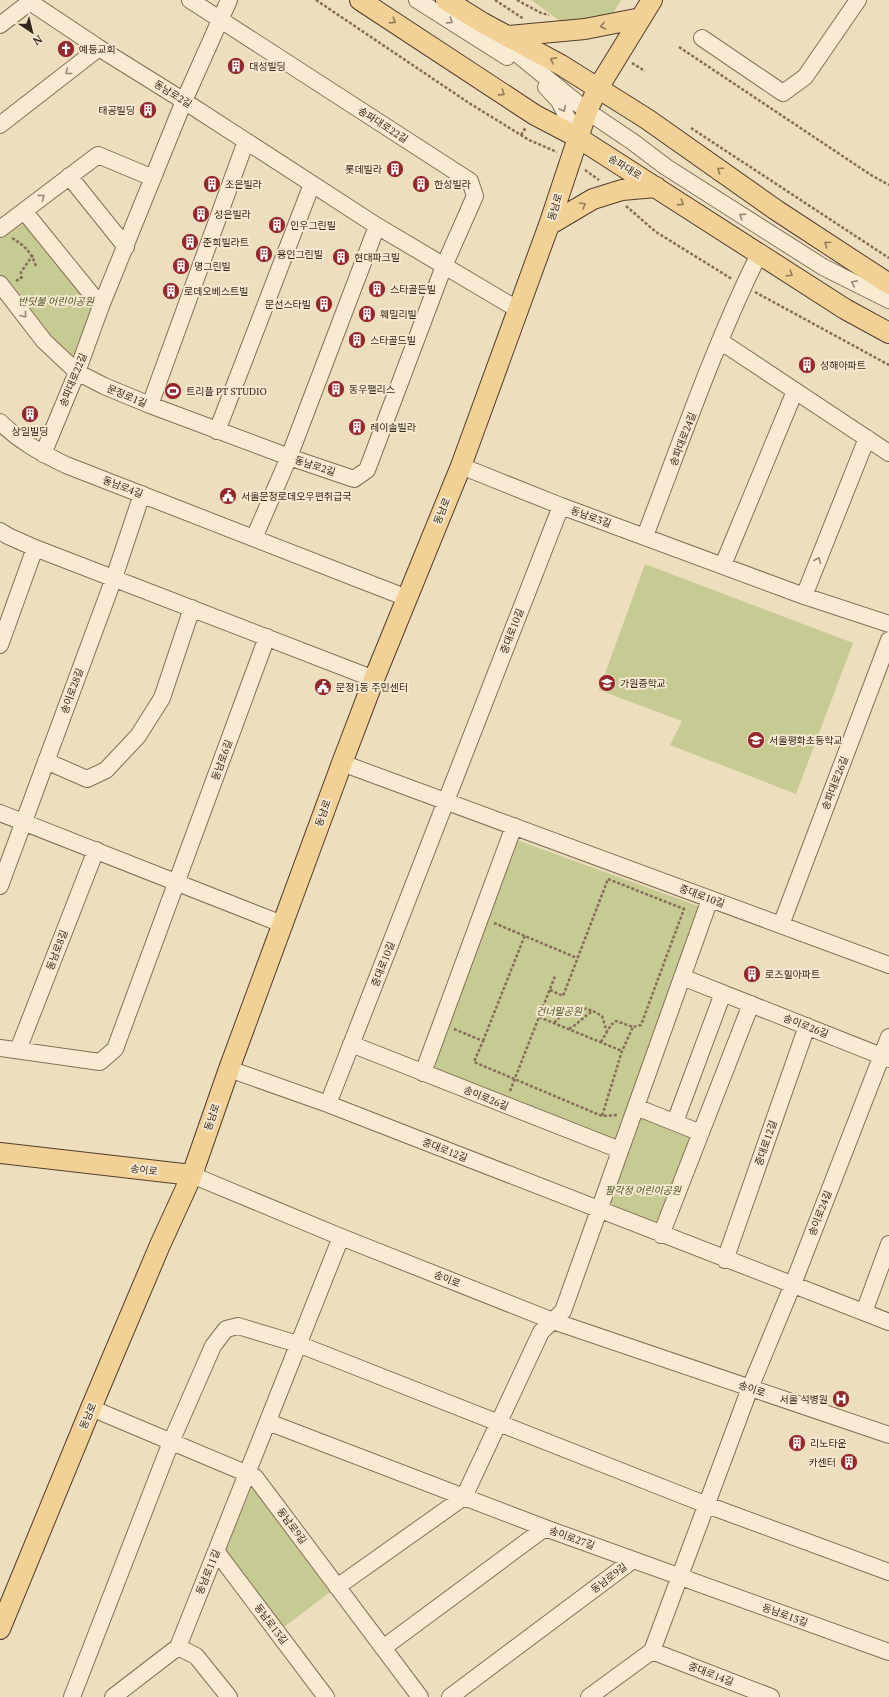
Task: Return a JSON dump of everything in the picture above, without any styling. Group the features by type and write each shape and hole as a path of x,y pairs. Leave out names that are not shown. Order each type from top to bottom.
{"main road":[{"name":"송파대로","path":"360,0 534,115 577,137 845,309 889,333"},
{"path":"446,0 484,23 561,65 647,118 776,210 889,284"},
{"name":"동남로","path":"0,1629 91,1408 160,1245 192,1175 282,924 374,678 460,466 549,225 586,111 598,88 652,0"},
{"path":"508,36 586,29 641,18"},
{"path":"549,225 593,199 622,190 656,187"},
{"name":"송이로","path":"0,1153 192,1175"}],"street":[{"name":"송파대로22길","path":"190,0 470,181 475,196 444,266"},
{"name":"송파대로22길","path":"43,454 77,372 101,306 184,100 219,19 229,0"},
{"path":"418,0 505,56 550,90 559,101 577,137"},
{"path":"702,38 783,92 805,77 858,0"},
{"name":"동남로2길","path":"0,24 28,1 99,48 184,100 377,226 517,309"},
{"path":"484,23 500,41 554,83 586,111 633,142 666,167 822,267 889,300"},
{"path":"0,125 99,48"},
{"path":"150,405 246,141"},
{"path":"5,233 24,211 98,155 153,178"},
{"path":"69,176 126,247"},
{"path":"217,431 312,184"},
{"path":"24,211 101,306"},
{"name":"동남로2길","path":"377,226 289,457 354,479 367,470 444,266"},
{"name":"송파대로24길","path":"645,536 720,342 743,286 759,254"},
{"name":"문정로1길","path":"0,284 44,341 77,372 104,386 150,405 289,457"},
{"path":"720,342 889,453"},
{"path":"723,565 795,391"},
{"name":"동남로4길","path":"0,422 14,435 43,454 66,465 407,598"},
{"path":"804,596 867,438"},
{"path":"254,538 289,457"},
{"name":"동남로3길","path":"460,466 561,506 804,596 889,624"},
{"name":"송이로28길","path":"0,886 114,578 142,494"},
{"name":"중대로10길","path":"328,1104 561,506"},
{"path":"0,531 35,548 374,678"},
{"path":"0,642 35,548"},
{"path":"46,761 86,779 106,770 138,736 162,698 192,608"},
{"name":"동남로6길","path":"176,882 267,637"},
{"name":"송파대로26길","path":"781,925 889,640"},
{"name":"중대로10길","path":"342,763 889,965"},
{"path":"0,812 282,924"},
{"path":"422,1072 514,826"},
{"name":"동남로8길","path":"18,1050 96,850"},
{"path":"0,1048 100,1062 115,1049 176,882"},
{"path":"337,1586 464,1497 541,1332 563,1311 710,899"},
{"name":"송이로26길","path":"682,977 885,1057"},
{"path":"675,1122 723,993"},
{"path":"661,1235 751,1004"},
{"name":"중대로12길","path":"724,1260 807,1026"},
{"name":"송이로24길","path":"750,1388 885,1057 889,1037"},
{"name":"송이로26길","path":"351,1044 620,1150"},
{"name":"중대로12길","path":"229,1069 328,1104 724,1260 793,1284 889,1322"},
{"path":"634,1112 675,1122 701,1133"},
{"name":"송이로","path":"192,1175 342,1237 553,1321 889,1435"},
{"name":"동남로11길","path":"178,1647 342,1237"},
{"path":"864,1312 889,1244"},
{"path":"72,1697 171,1442 212,1346 226,1329 238,1326 298,1344 707,1505 889,1572"},
{"path":"599,1694 652,1651 750,1388"},
{"name":"동남로9길","path":"91,1408 255,1477 420,1697"},
{"path":"268,1422 464,1497"},
{"name":"송이로27길","path":"464,1497 680,1578"},
{"path":"383,1648 545,1528"},
{"name":"동남로13길","path":"216,1551 326,1697"},
{"name":"동남로9길","path":"450,1697 633,1560"},
{"name":"동남로13길","path":"680,1578 889,1652"},
{"path":"113,1697 178,1647 196,1656 229,1697"},
{"name":"중대로14길","path":"652,1651 771,1697"}],"path":[{"path":"316,0 468,103 528,140 552,150"},
{"path":"679,47 871,175 889,185"},
{"path":"691,128 889,258"},
{"path":"611,194 656,232 743,286 889,365"},
{"path":"5,233 26,247 32,255 36,266"},
{"path":"21,278 21,272 32,255"},
{"path":"73,306 81,302"},
{"path":"550,990 563,996 614,863"},
{"path":"601,1042 611,1025 616,1021 633,1027 640,1025 684,909 608,879"},
{"path":"480,917 577,958"},
{"path":"525,935 474,1062 602,1116 634,1112"},
{"path":"505,1105 555,976"},
{"path":"554,1023 573,1008 582,1007 602,1016 607,1032"},
{"path":"569,1029 577,1024 584,1016 593,1011"},
{"path":"539,1017 622,1051"},
{"path":"441,1024 482,1040"},
{"path":"602,1116 622,1051 633,1027"}],"green space":[{"path":"531,0 621,0 606,25 581,36"},
{"name":"반딧불 어린이공원","path":"26,217 97,308 73,361 50,339 0,275 0,237"},
{"path":"645,564 853,643 796,794 670,745 682,721 599,690"},
{"name":"건너말공원","path":"517,840 701,907 618,1146 430,1069"},
{"name":"팔각정 어린이공원","path":"641,1114 695,1136 659,1231 605,1208"},
{"path":"252,1487 330,1592 284,1627 224,1552"}],"place":[{"name":"예등교회","path":"66,49"},
{"name":"대성빌딩","path":"236,66"},
{"name":"태공빌딩","path":"148,110"},
{"name":"롯데빌라","path":"395,169"},
{"name":"조은빌라","path":"212,184"},
{"name":"한성빌라","path":"421,184"},
{"name":"성은빌라","path":"201,214"},
{"name":"인우그린빌","path":"277,225"},
{"name":"준희빌라트","path":"190,242"},
{"name":"용인그린빌","path":"264,254"},
{"name":"현대파크빌","path":"341,257"},
{"name":"명그린빌","path":"181,266"},
{"name":"스타골든빌","path":"377,289"},
{"name":"로데오베스트빌","path":"171,291"},
{"name":"문선스타빌","path":"324,304"},
{"name":"훼밀리빌","path":"367,314"},
{"name":"스타골드빌","path":"357,340"},
{"name":"성해아파트","path":"807,365"},
{"name":"동우팰리스","path":"336,389"},
{"name":"트리플 PT STUDIO","path":"173,391"},
{"name":"상일빌딩","path":"30,414"},
{"name":"레이솔빌라","path":"357,427"},
{"name":"서울문정로데오우편취급국","path":"228,496"},
{"name":"가원중학교","path":"607,683"},
{"name":"문정1동 주민센터","path":"323,687"},
{"name":"서울평화초등학교","path":"756,740"},
{"name":"로즈힐아파트","path":"752,974"},
{"name":"서울 석병원","path":"841,1399"},
{"name":"리노타운","path":"797,1443"},
{"name":"카센터","path":"849,1462"}]}
